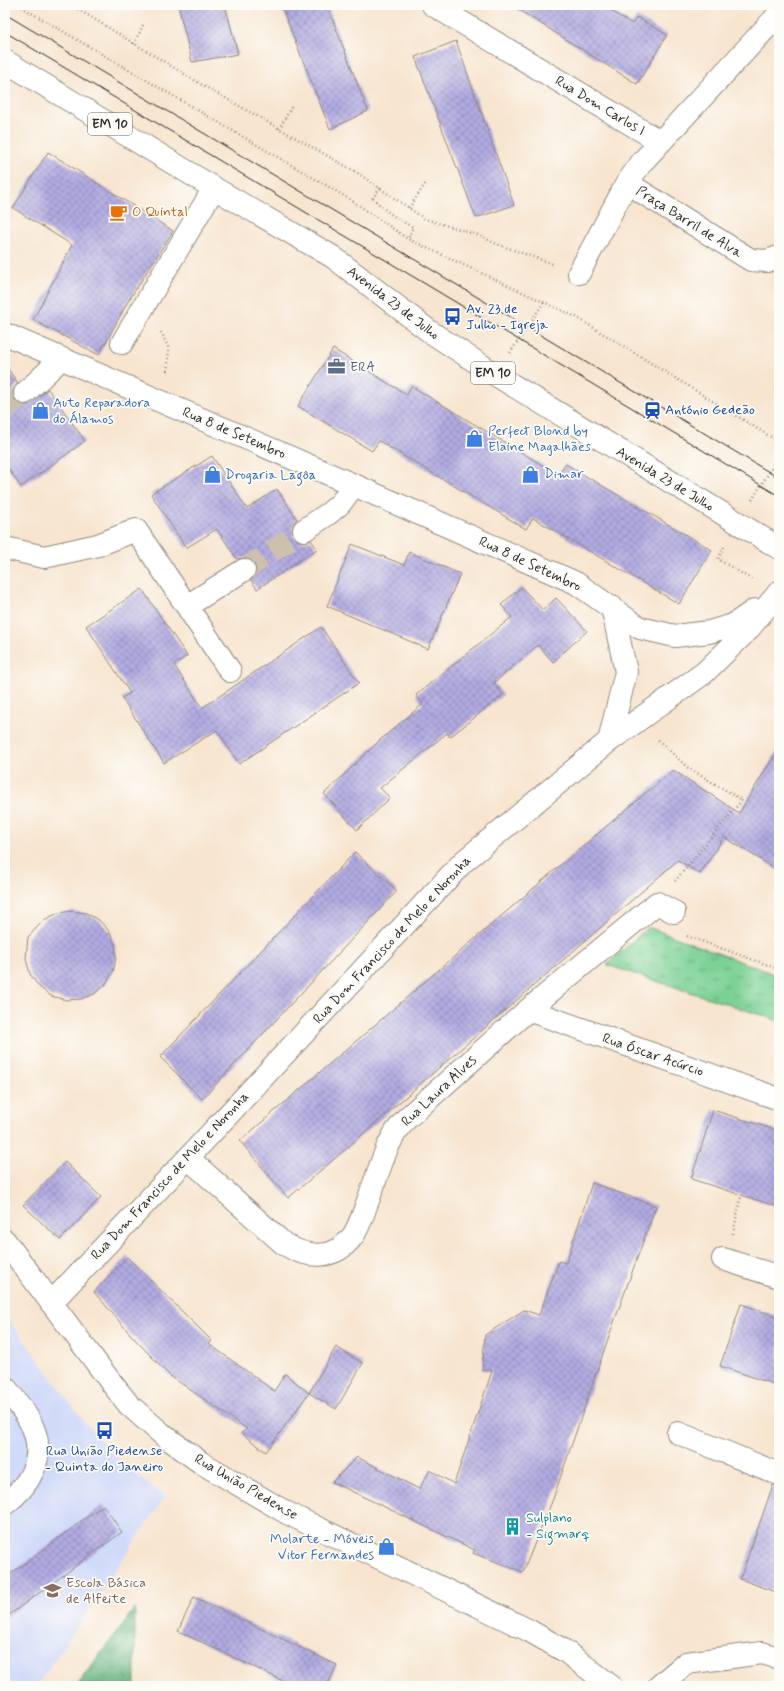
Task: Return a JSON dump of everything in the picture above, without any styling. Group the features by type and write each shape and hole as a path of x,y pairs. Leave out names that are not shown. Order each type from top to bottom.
{"street":[{"name":"Rua Dom Carlos I","path":"433,5 659,141 779,14"},
{"name":"Avenida 23 de Julho","path":"5,61 214,188 333,257 429,331 496,375 779,548"},
{"name":"Praça Barril de Alva","path":"659,141 642,162 628,183 751,260 767,261 779,257"},
{"path":"579,273 628,183"},
{"path":"122,344 214,188"},
{"name":"Rua 8 de Setembro","path":"5,334 576,582 640,628 675,636 709,632 733,625 778,593"},
{"path":"25,393 61,359"},
{"path":"304,530 340,504 354,485"},
{"path":"5,548 44,557 98,544 136,530 230,671"},
{"path":"187,606 244,570"},
{"name":"Rua Dom Francisco de Melo e Noronha","path":"51,1303 463,862 609,742 704,673 747,631 778,593"},
{"path":"609,742 626,672 612,607"},
{"name":"Rua Laura Alves","path":"188,1158 284,1244 296,1252 311,1255 327,1255 341,1249 353,1237 388,1146 394,1133 406,1119 528,1010 665,908"},
{"name":"Rua Óscar Acúrcio","path":"528,1010 779,1099"},
{"name":"Rua União Piedense","path":"5,1241 129,1405 162,1434 200,1462 287,1513 528,1630 565,1652 611,1686"},
{"path":"725,1260 779,1277"},
{"path":"5,1387 34,1429 37,1444 36,1458 32,1473 24,1487 5,1504"},
{"path":"678,1433 779,1474"},
{"path":"659,1686 686,1663 762,1653 779,1658"}],"path":[{"path":"18,5 351,200 408,239 576,317 779,442"},
{"path":"71,5 204,86 356,172 425,219 481,236 494,243 579,273"},
{"path":"134,44 144,23"},
{"path":"279,128 292,106"},
{"path":"409,208 426,182"},
{"path":"380,188 373,198 387,212 413,227 408,239"},
{"path":"496,375 544,302"},
{"path":"160,370 167,374 169,349"},
{"path":"654,735 687,767 742,800 665,908"},
{"path":"682,935 779,969"},
{"path":"725,1260 741,1196"}],"shaded area":[{"name":"Escola Básica de Alfeite","path":"5,1315 83,1420 102,1442 126,1467 165,1497 37,1686 5,1686"}],"green space":[{"path":"648,927 779,976 779,1021 607,965"},
{"path":"135,1608 135,1686 76,1686"}],"building":[{"path":"178,5 225,5 238,54 192,62"},
{"path":"281,5 327,5 368,111 330,129"},
{"path":"511,5 602,5 632,24 637,17 667,35 637,84"},
{"path":"456,41 514,205 476,218 415,57"},
{"path":"48,152 173,231 127,303 99,355 33,320 72,245 13,208"},
{"path":"333,349 407,395 411,386 559,475 565,464 712,550 679,604 533,518 526,529 379,441 372,451 298,406"},
{"path":"5,365 18,383 13,390 13,396 16,402 22,405 28,405 48,389 85,441 21,487 5,464"},
{"path":"212,456 247,509 277,489 297,519 293,524 292,530 294,537 298,541 304,542 311,540 317,549 257,589 251,580 255,575 256,570 254,563 250,559 237,559 217,529 186,548 151,494"},
{"path":"352,544 404,565 409,552 460,574 428,649 327,606"},
{"path":"521,587 543,610 556,598 587,631 553,662 538,645 494,683 503,695 450,737 447,733 380,788 390,798 357,830 324,794 380,740 423,704 416,695 512,617 501,605"},
{"path":"142,589 187,656 174,665 202,708 321,627 359,683 239,764 217,730 164,763 122,698 130,693 86,626"},
{"path":"779,748 779,871 724,837 700,874 678,860 288,1198 240,1141 673,770 739,813"},
{"path":"355,852 397,891 202,1099 160,1057"},
{"path":"72,911 86,913 99,920 109,931 115,944 116,958 113,972 105,985 94,994 81,999 66,1000 51,996 39,987 30,974 26,959 28,937 44,920 58,913"},
{"path":"713,1110 779,1131 779,1207 691,1179"},
{"path":"65,1162 101,1197 60,1240 23,1205"},
{"path":"592,1183 656,1206 609,1336 553,1499 523,1572 473,1553 475,1550 332,1482 357,1457 419,1489 430,1470 454,1484 492,1371 482,1370 485,1335 524,1310 539,1315 559,1261 566,1263"},
{"path":"127,1257 212,1341 209,1344 274,1391 285,1374 309,1393 266,1452 241,1433 247,1429 169,1375 131,1335 94,1292"},
{"path":"741,1304 779,1317 779,1386 720,1366"},
{"path":"336,1347 363,1363 336,1409 309,1393"},
{"path":"773,1485 779,1486 779,1593 740,1579"},
{"path":"103,1505 122,1532 5,1618 5,1578"},
{"path":"194,1597 337,1665 327,1686 294,1686 178,1631"}],"tunnel":[{"path":"5,408 25,393"},
{"path":"244,570 304,530"}],"tram line":[{"path":"5,14 779,478"},
{"path":"5,32 779,496"}],"place":[{"name":"O Quintal","path":"119,212"},
{"name":"Av. 23 de Julho - Igreja","path":"453,317"},
{"name":"ERA","path":"337,367"},
{"name":"António Gedeão","path":"652,410"},
{"name":"Auto Reparadora do Álamos","path":"40,411"},
{"name":"Perfect Blond by Elaine Magalhães","path":"475,439"},
{"name":"Dimar","path":"531,474"},
{"name":"Drogaria Lagôa","path":"212,475"},
{"name":"Rua União Piedense - Quinta do Janeiro","path":"104,1431"},
{"name":"Sulplano - Sigmarq","path":"513,1526"},
{"name":"Molarte - Móveis Vitor Fernandes","path":"387,1547"},
{"name":"Escola Básica de Alfeite","path":"53,1591"}]}
